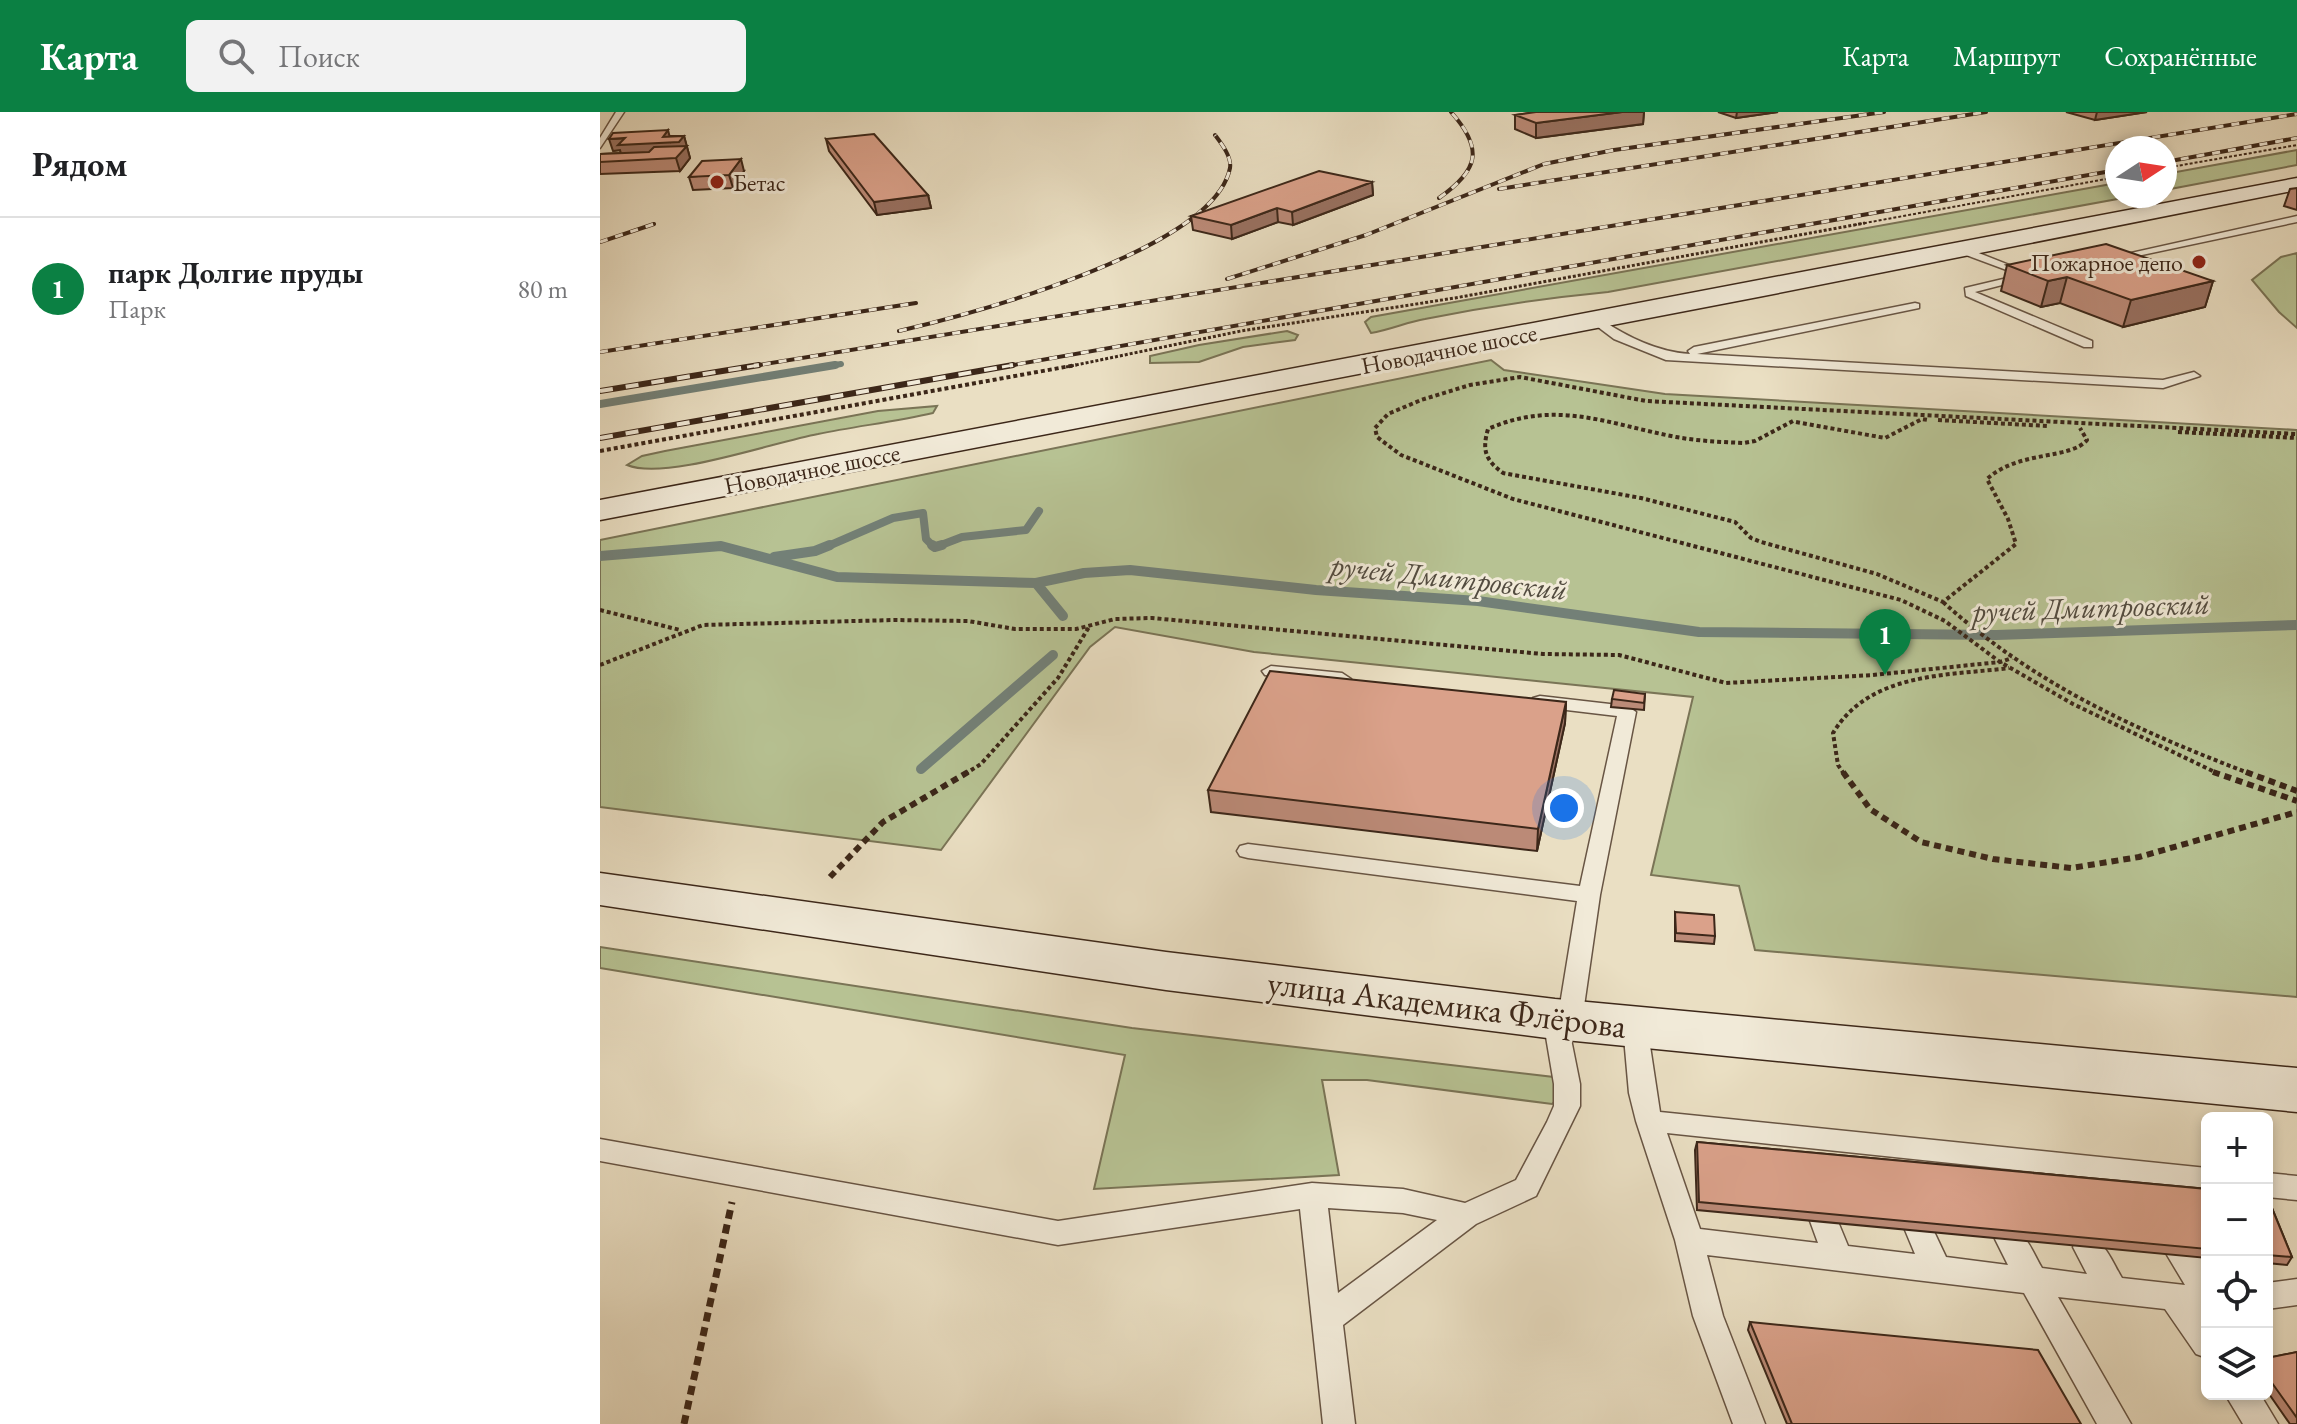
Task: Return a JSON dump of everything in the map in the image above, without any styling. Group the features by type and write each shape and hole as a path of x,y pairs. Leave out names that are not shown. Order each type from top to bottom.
{"street":[{"name":"Новодачное шоссе","path":"600,510 2297,184"},
{"name":"улица Академика Флёрова","path":"600,889 1166,971 1562,1019 2297,1090"}],"lane":[{"path":"600,145 620,112"},
{"path":"2269,190 2297,198"},
{"path":"2094,262 2297,219"},
{"path":"1962,250 2032,276"},
{"path":"2048,273 1969,290 1970,294 2088,344"},
{"path":"1666,356 1915,306"},
{"path":"1596,321 1618,336 1666,356 2163,384 2194,376"},
{"path":"1271,671 1364,682"},
{"path":"1326,1320 1466,1215 1526,1188 1567,1106 1562,1019 1627,712 1518,700"},
{"path":"1248,851 1589,895"},
{"path":"1635,1026 1642,1093 1649,1121 1689,1240 1708,1316 1749,1424"},
{"path":"1649,1121 1792,1147 2134,1180 2201,1179"},
{"path":"600,1150 1058,1233 1312,1195 1403,1201 1466,1215"},
{"path":"2273,1186 2297,1188"},
{"path":"1312,1195 1339,1424"},
{"path":"1824,1221 1838,1256"},
{"path":"1919,1230 1937,1269"},
{"path":"2009,1239 2115,1424"},
{"path":"1689,1240 2201,1300"},
{"path":"2087,1247 2114,1291"},
{"path":"2182,1255 2201,1285"},
{"path":"2273,1295 2297,1292"},
{"path":"2174,1298 2201,1336"},
{"path":"2245,1400 2262,1424"}],"path":[{"path":"2177,166 2297,145"},
{"path":"600,451 1042,372 1241,331 1455,298 2105,179"},
{"path":"2297,436 1646,401 1520,377 1481,383 1421,400 1388,414 1375,428 1377,437 1401,455 1513,499 1901,600 1948,623 2000,662 2073,704 2200,767 2297,801"},
{"path":"2297,436 1922,419 1885,438 1794,422 1755,441 1744,443 1673,436 1588,416 1520,416 1488,429 1483,448 1490,464 1503,473 1641,498 1735,522 1751,538 1761,542 1877,574 1943,602 1989,644 2092,705 2200,754 2297,791"},
{"path":"1943,602 2016,544 2008,519 1987,479 1999,466 2025,457 2079,449 2087,440 2080,428"},
{"path":"600,610 681,631"},
{"path":"600,665 703,625 894,620 968,621 1015,629 1076,629 1115,619 1152,618 1543,654 1619,655 1726,683 1873,675 2000,662 2012,658"},
{"path":"830,877 883,822 981,764 1058,678 1089,626"},
{"path":"2010,668 1904,683 1872,694 1848,711 1833,733 1838,765 1870,809 1921,842 1993,859 2071,868 2139,857 2297,812"},
{"path":"684,1424 733,1198"}],"green space":[{"path":"2297,150 2297,165 2177,188 2177,172"},
{"path":"2105,185 2105,201 1608,292 1470,311 1418,320 1371,333 1365,322 1371,317"},
{"path":"2297,253 2297,328 2252,280 2281,257"},
{"path":"1287,331 1298,335 1295,340 1243,347 1199,362 1150,363 1150,356"},
{"path":"1491,360 1504,370 1665,394 2297,430 2297,997 1755,950 1739,886 1651,875 1693,697 1254,652 1115,627 1090,647 941,850 600,807 600,540"},
{"path":"937,406 933,413 818,434 693,464 644,469 627,465 642,456 665,451 878,411"},
{"path":"600,947 1132,1028 1562,1078 1562,1095 1552,1104 1367,1080 1322,1080 1339,1175 1094,1189 1125,1055 600,968"}],"building":[{"path":"1536,112 1622,112 1536,123 1515,115"},
{"path":"668,130 663,137 684,136 679,142 618,145 625,138 609,139 613,133"},
{"path":"874,134 928,195 874,202 826,139"},
{"path":"687,146 676,158 600,162 600,154 649,152 654,147"},
{"path":"741,159 729,175 689,177 702,161"},
{"path":"1319,171 1372,182 1292,212 1277,208 1231,225 1191,216"},
{"path":"2106,244 2213,281 2131,300 2067,277 2048,281 2007,265"},
{"path":"1270,671 1566,702 1538,829 1208,790"},
{"path":"1614,690 1645,694 1644,703 1612,699"},
{"path":"1675,912 1714,915 1715,936 1676,933"},
{"path":"1697,1142 2201,1188 2201,1248 1699,1202"},
{"path":"2273,1211 2292,1257 2273,1255"},
{"path":"1750,1322 2038,1350 2081,1424 1792,1424"},
{"path":"2297,1352 2297,1418 2273,1384 2273,1357"}],"waterway":[{"path":"835,365 841,364"},
{"path":"600,404 835,365"},
{"path":"823,367 835,365"},
{"path":"939,546 962,537 1026,530 1039,511"},
{"path":"826,547 893,518 923,513 926,539 932,545"},
{"path":"774,557 815,551 830,545"},
{"path":"932,545 939,546"},
{"name":"ручей Дмитровский","path":"600,556 721,546 837,577 1036,583"},
{"name":"ручей Дмитровский","path":"714,547 723,547"},
{"name":"ручей Дмитровский","path":"1036,583 1084,573 1130,570 1316,590 1478,601 1699,632 1996,635 2297,625"},
{"path":"1036,583 1063,616"},
{"path":"921,769 1053,655"}],"railway":[{"path":"1439,198 1462,178 1472,158 1469,137 1451,112"},
{"path":"1227,279 1366,235 1544,164 1614,150 1884,112"},
{"path":"1499,189 1986,112"},
{"path":"747,367 2297,114"},
{"path":"899,331 979,310 1086,274 1182,226 1214,198 1230,168 1228,155 1215,135"},
{"path":"2177,160 2297,138"},
{"path":"1002,367 2105,172"},
{"path":"600,242 654,224"},
{"path":"600,352 916,303"},
{"path":"600,391 759,365"},
{"path":"600,438 1013,365"}],"place":[{"name":"Бетас","path":"717,182"},
{"name":"Пожарное депо","path":"2199,262"},
{"name":"парк Долгие пруды","path":"1885,675"}]}
